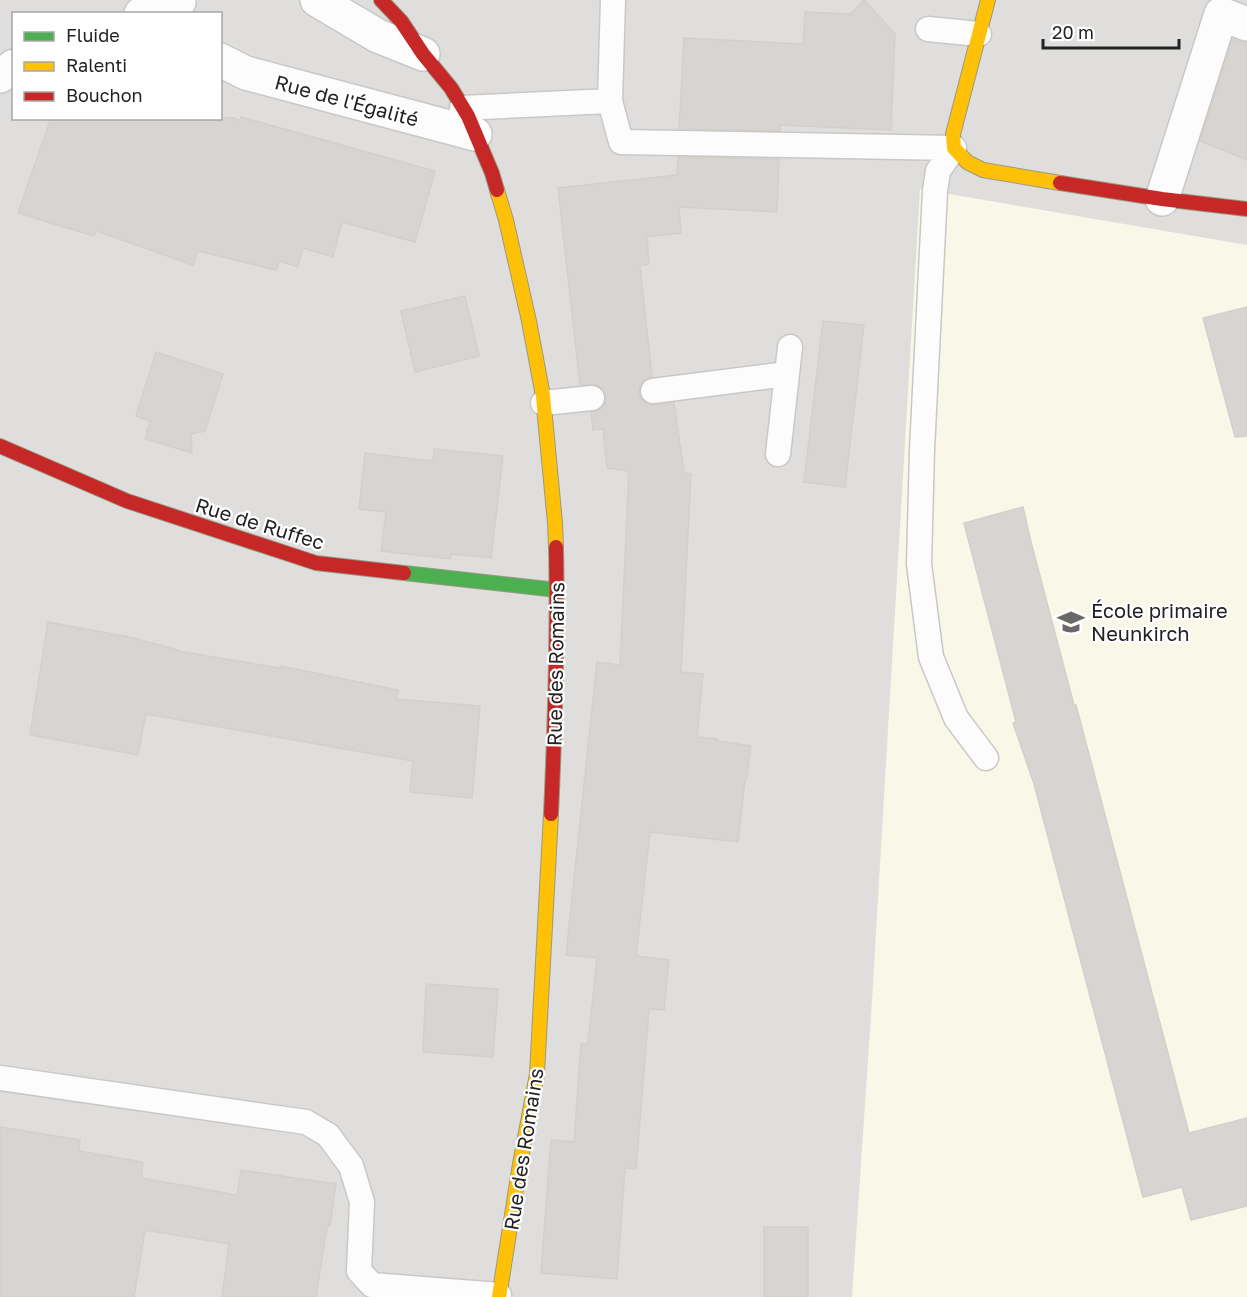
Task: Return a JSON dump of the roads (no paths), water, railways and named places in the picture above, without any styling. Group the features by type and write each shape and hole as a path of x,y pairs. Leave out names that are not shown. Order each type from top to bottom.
{"street":[{"name":"Rue des Romains","path":"317,0 378,36 423,54"},
{"name":"Rue des Romains","path":"381,0 401,21 423,54 451,88 469,121 492,173 506,220 529,321 543,403 556,535 554,747 537,1074 520,1164 504,1296"},
{"path":"988,0 953,134 954,148 967,162 983,170 1162,199 1247,209"},
{"path":"150,12 180,5"},
{"path":"1162,199 1221,14 1247,24"},
{"name":"Rue de l'Égalité","path":"222,61 246,73 469,121"},
{"name":"Rue de Ruffec","path":"0,447 127,501 316,563 557,590"}],"lane":[{"path":"613,0 610,100 621,142 954,148"},
{"path":"928,28 979,34"},
{"path":"469,121 610,100"},
{"path":"954,148 938,171 935,191 922,450 920,564 931,657 956,718 986,758"},
{"path":"778,454 790,347"},
{"path":"653,391 787,374"},
{"path":"543,403 592,398"},
{"path":"0,1078 306,1122 328,1135 351,1166 362,1202 359,1271 372,1285 504,1296"}],"place":[{"name":"École primaire Neunkirch","path":"1071,622"}]}
